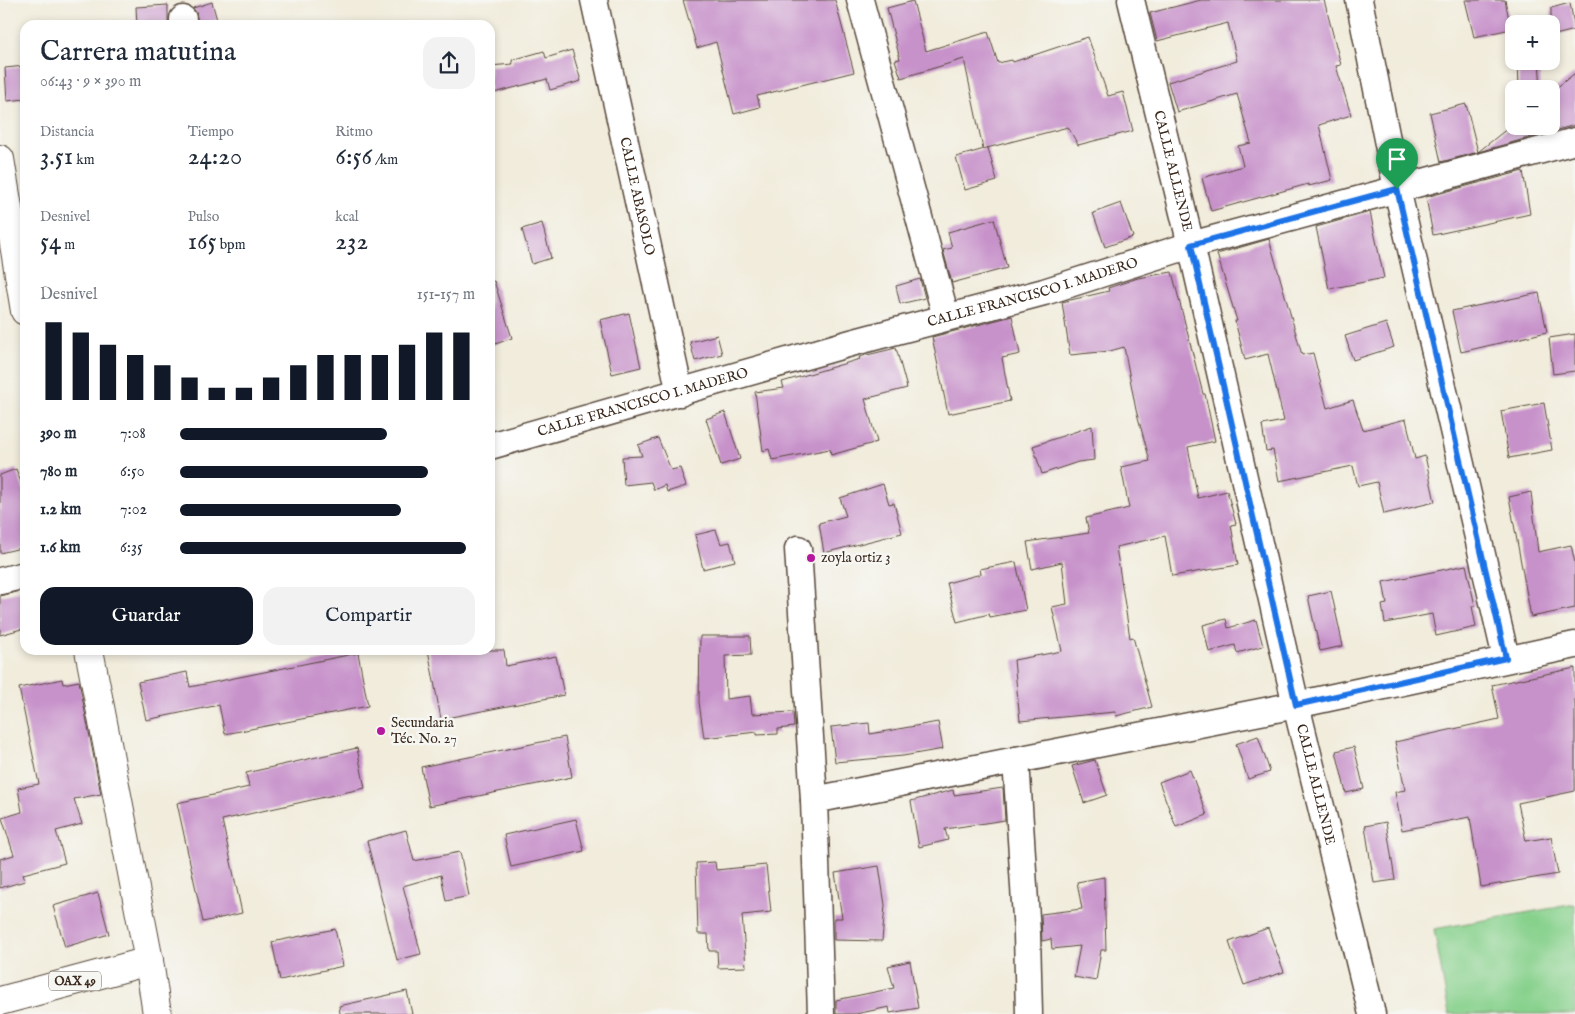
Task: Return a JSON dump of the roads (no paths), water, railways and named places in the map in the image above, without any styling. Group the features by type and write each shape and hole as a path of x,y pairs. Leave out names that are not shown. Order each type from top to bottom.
{"street":[{"name":"CALLE ABASOLO","path":"594,0 680,393"},
{"path":"860,0 946,317"},
{"name":"CALLE ALLENDE","path":"1131,0 1191,245 1296,705 1372,1014"},
{"path":"1359,0 1397,189 1506,658"},
{"name":"CALLE FRANCISCO I. MADERO","path":"495,445 946,317 1044,292 1191,245 1575,141"},
{"path":"0,159 6,231 20,290"},
{"path":"798,549 814,800 822,1014"},
{"path":"0,581 20,576"},
{"path":"814,800 1296,705 1506,658 1575,645"},
{"path":"90,655 149,961 157,1014"},
{"path":"1016,760 1027,934 1029,1014"},
{"name":"OAX 49","path":"0,1001 149,961"}],"place":[{"name":"zoyla ortiz 3","path":"811,558"},
{"name":"Secundaria Téc. No. 27","path":"381,731"}]}
